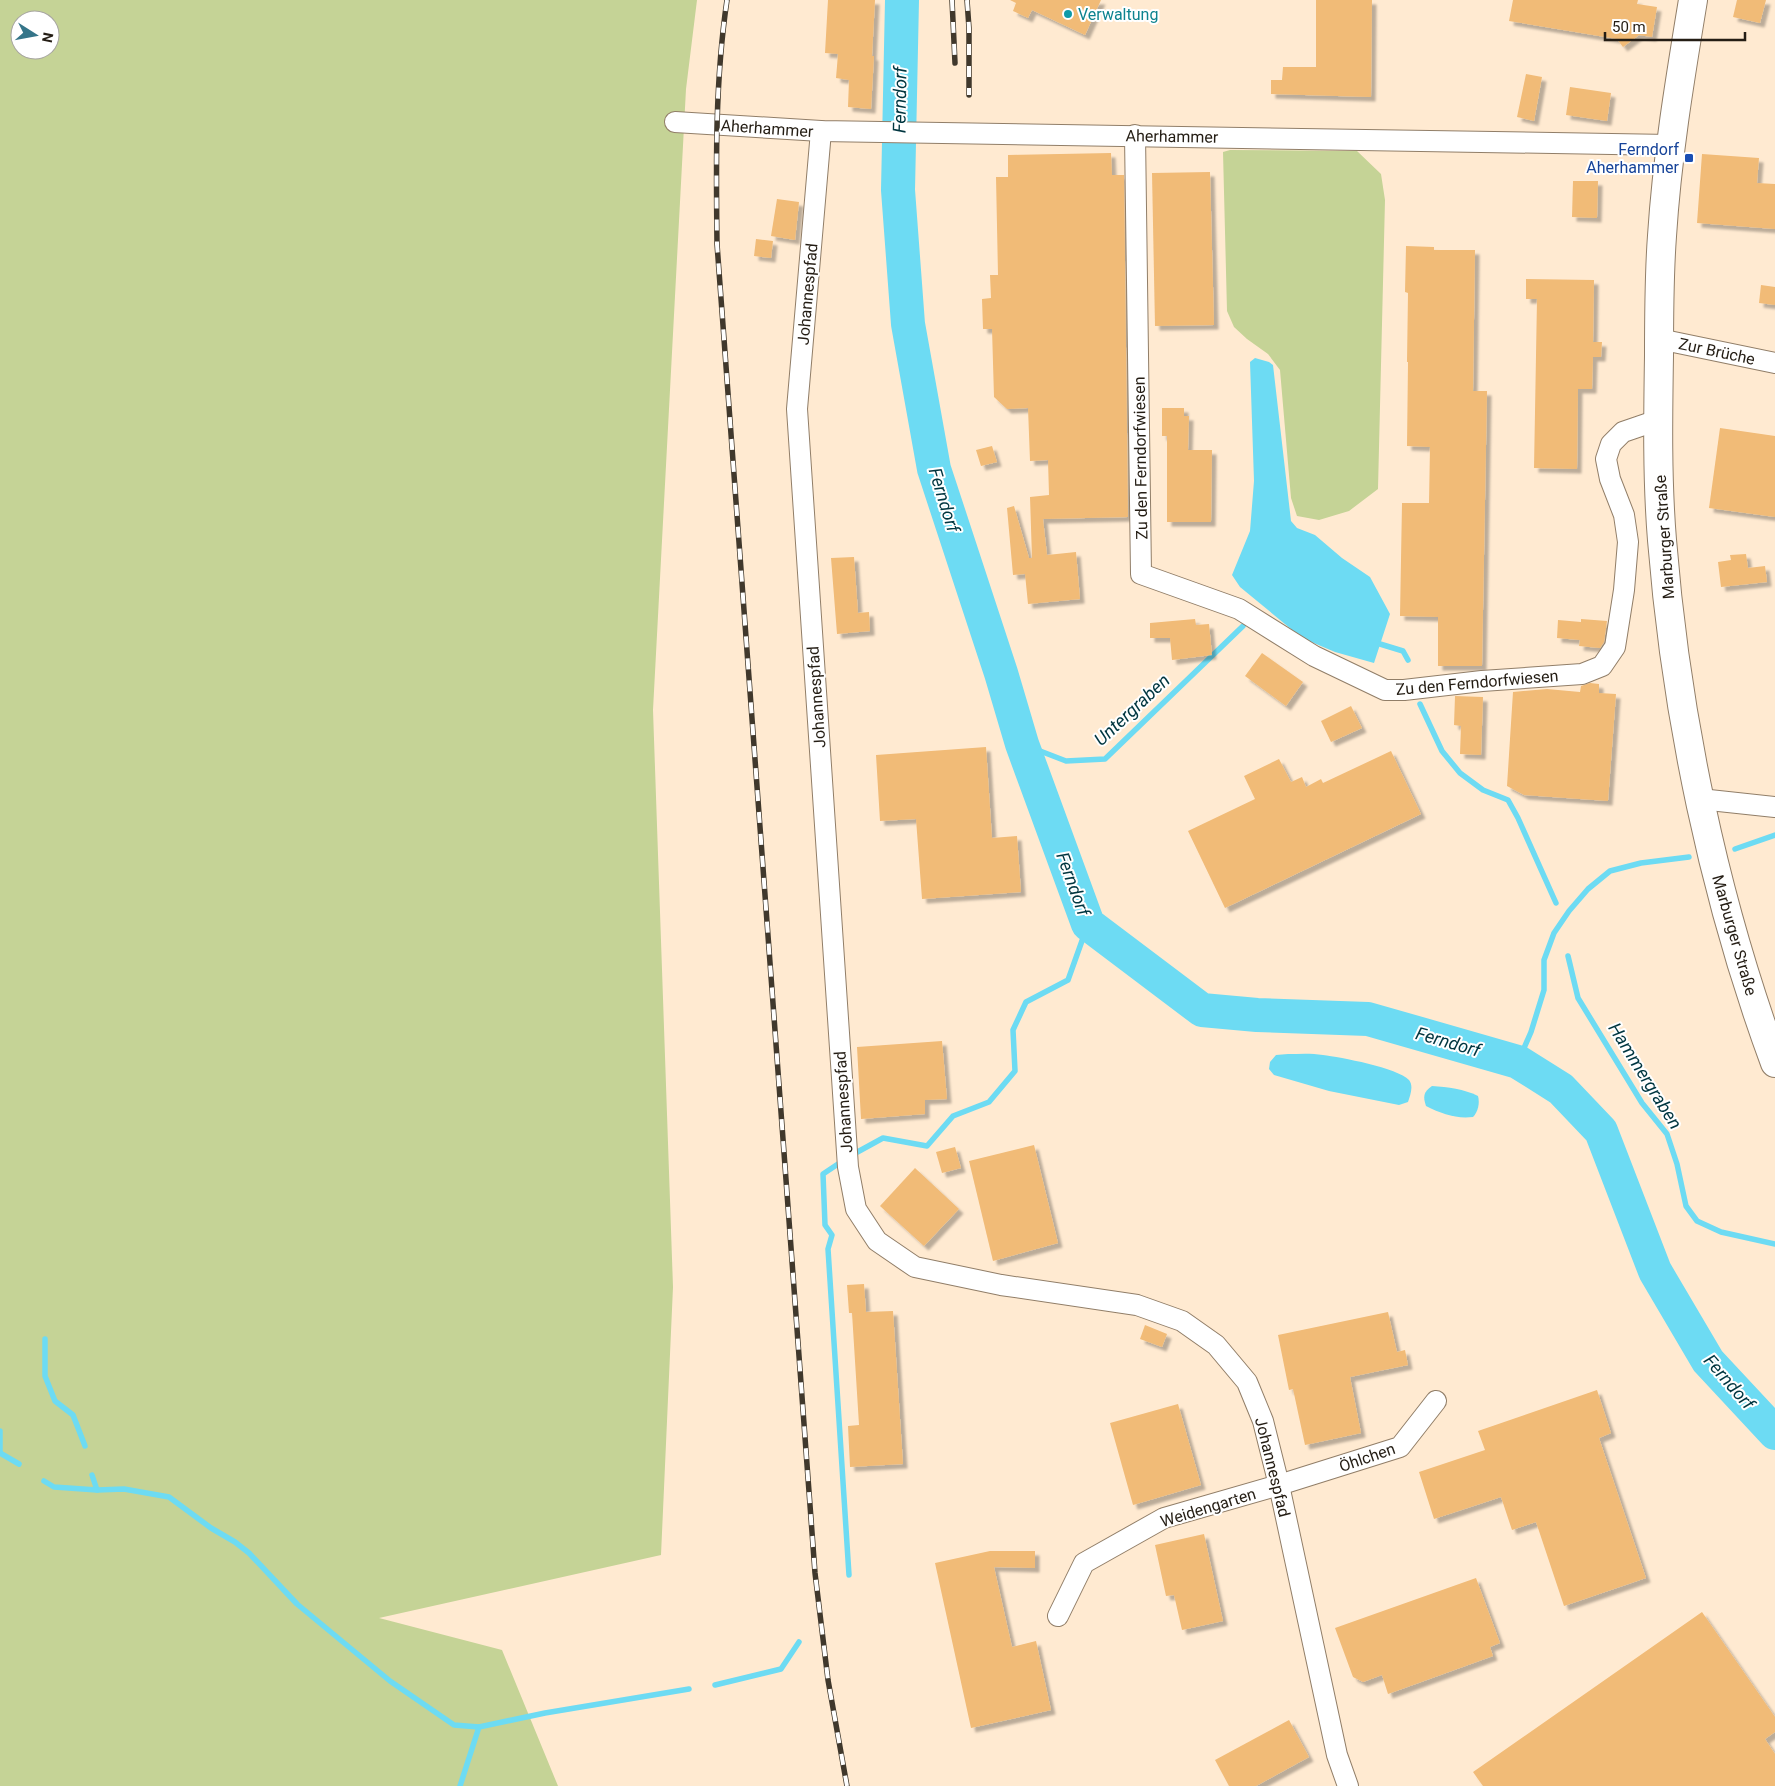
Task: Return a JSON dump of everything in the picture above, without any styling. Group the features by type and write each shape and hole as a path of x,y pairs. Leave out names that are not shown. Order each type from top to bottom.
{"main road":[{"name":"Marburger Straße","path":"1693,0 1670,145 1661,238 1658,420 1662,537 1672,641 1700,799 1726,914 1775,1063"}],"street":[{"name":"Aherhammer","path":"674,122 821,131 1670,145"},
{"name":"Johannespfad","path":"821,131 796,409 846,1145 856,1209 877,1241 915,1267 1001,1285 1137,1306 1182,1321 1216,1344 1247,1382 1264,1421 1337,1755 1348,1786"},
{"name":"Zu den Ferndorfwiesen","path":"1136,136 1141,574 1239,608 1314,656 1385,690 1404,690 1482,681 1582,674 1602,666 1615,647 1624,590 1628,542 1624,515 1610,479 1606,459 1611,444 1623,432 1658,420"},
{"name":"Zur Brüche","path":"1659,339 1775,363"},
{"path":"1700,799 1775,807"},
{"name":"Öhlchen","path":"1279,1486 1400,1447 1436,1401"},
{"name":"Weidengarten","path":"1058,1616 1084,1563 1164,1518 1279,1486"}],"green space":[{"path":"0,0 697,0 686,89 653,710 673,1287 661,1555 379,1618 502,1650 558,1786 0,1786"},
{"path":"1230,150 1357,151 1381,174 1385,200 1378,489 1349,511 1319,520 1297,516 1291,498 1280,370 1268,354 1234,327 1227,311 1223,152"}],"water":[{"path":"1255,358 1273,365 1291,521 1297,528 1315,535 1342,558 1370,577 1390,614 1374,663 1335,652 1302,638 1240,587 1232,575 1250,531 1254,481 1250,362"},
{"path":"1276,1055 1331,1056 1393,1071 1410,1082 1411,1091 1408,1102 1399,1105 1329,1091 1274,1075 1269,1069 1270,1062"},
{"path":"1432,1086 1456,1089 1478,1096 1479,1102 1475,1115 1473,1117 1455,1117 1426,1106 1425,1095"}],"building":[{"path":"828,0 875,0 871,109 848,107 849,80 836,78 838,54 825,53"},
{"name":"Verwaltung","path":"1010,0 1101,0 1085,35 1032,10 1028,18 1013,11 1016,3"},
{"path":"1316,0 1372,0 1371,97 1271,94 1271,80 1282,80 1283,67 1316,67"},
{"path":"1513,0 1638,0 1637,4 1657,7 1652,37 1639,35 1623,47 1617,39 1509,21"},
{"path":"1737,0 1766,0 1760,23 1733,17"},
{"path":"1526,74 1542,77 1534,121 1517,117"},
{"path":"1570,87 1611,93 1607,121 1566,115"},
{"path":"1111,153 1112,175 1124,175 1128,517 1043,519 1047,555 1076,552 1080,599 1028,604 1025,574 1013,575 1007,508 1014,506 1029,558 1032,558 1030,497 1049,495 1048,460 1030,461 1028,408 1007,409 994,397 992,329 983,329 982,299 991,298 990,275 998,275 996,177 1008,177 1008,155"},
{"path":"1702,154 1759,158 1757,183 1775,184 1775,229 1697,223"},
{"path":"1210,172 1214,325 1155,326 1152,173"},
{"path":"1573,181 1598,181 1597,218 1572,217"},
{"path":"777,199 799,202 795,240 771,236"},
{"path":"756,239 773,241 771,258 754,256"},
{"path":"1406,246 1434,247 1434,250 1475,250 1473,391 1487,391 1482,666 1438,666 1438,617 1400,616 1402,503 1429,503 1430,447 1407,446 1408,293 1405,292"},
{"path":"1526,279 1594,280 1593,342 1602,342 1601,357 1593,357 1592,389 1578,389 1577,469 1534,468 1537,299 1526,299"},
{"path":"1761,285 1775,287 1775,305 1759,303"},
{"path":"1162,408 1184,408 1184,416 1189,416 1188,450 1212,450 1211,522 1167,522 1167,436 1162,436"},
{"path":"1720,428 1775,436 1775,517 1709,508"},
{"path":"992,446 997,462 981,466 976,450"},
{"path":"1746,554 1748,568 1765,566 1767,582 1721,587 1718,562 1731,560 1730,555"},
{"path":"854,557 858,613 869,612 870,631 837,634 831,558"},
{"path":"1195,619 1196,625 1209,624 1212,655 1172,660 1170,638 1150,638 1150,623"},
{"path":"1581,619 1607,621 1604,642 1600,648 1579,646 1580,640 1557,638 1558,620 1581,622"},
{"path":"1262,653 1303,682 1286,706 1245,676"},
{"path":"1590,683 1599,684 1599,693 1616,694 1608,801 1524,795 1507,786 1513,692 1547,689 1580,692 1581,686"},
{"path":"1455,696 1483,697 1481,755 1460,754 1461,726 1454,725"},
{"path":"1351,706 1362,728 1331,742 1321,721"},
{"path":"986,747 992,838 1017,836 1021,892 922,899 916,819 880,821 876,755"},
{"path":"1391,751 1421,814 1225,908 1188,831 1255,799 1244,776 1279,759 1291,782 1302,777 1306,787 1321,779 1323,783"},
{"path":"942,1041 947,1099 925,1100 925,1114 861,1119 857,1047"},
{"path":"1034,1145 1058,1243 993,1261 969,1161"},
{"path":"955,1147 961,1168 942,1173 936,1152"},
{"path":"915,1168 959,1209 924,1246 880,1206"},
{"path":"864,1284 866,1312 893,1311 903,1464 850,1467 848,1426 859,1425 852,1313 849,1313 847,1285"},
{"path":"1388,1312 1397,1352 1405,1350 1408,1365 1350,1377 1361,1433 1305,1445 1293,1389 1289,1390 1278,1335"},
{"path":"1145,1325 1167,1334 1162,1347 1140,1339"},
{"path":"1597,1390 1611,1433 1599,1438 1646,1578 1564,1606 1536,1522 1512,1530 1501,1497 1434,1519 1419,1472 1485,1450 1478,1431"},
{"path":"1178,1404 1201,1485 1133,1505 1110,1423"},
{"path":"1204,1534 1223,1621 1182,1630 1174,1595 1166,1596 1155,1545"},
{"path":"990,1551 1035,1551 1035,1568 994,1567 1012,1647 1036,1641 1051,1710 971,1728 935,1563"},
{"path":"1476,1578 1500,1643 1490,1647 1493,1656 1388,1694 1382,1675 1363,1682 1353,1677 1335,1628"},
{"path":"1702,1612 1775,1717 1775,1732 1765,1739 1775,1754 1775,1786 1483,1786 1473,1772"},
{"path":"1289,1720 1309,1757 1256,1786 1229,1786 1215,1760"}],"waterway":[{"name":"Ferndorf","path":"902,0 898,190 908,324 934,469 1001,673 1022,744 1088,924 1202,1010 1257,1015 1368,1019 1518,1062 1561,1089 1601,1131 1655,1271 1708,1361 1775,1433"},
{"name":"Untergraben","path":"1022,744 1066,761 1105,759 1243,626"},
{"path":"1380,644 1403,651 1408,660"},
{"name":"Hammergraben","path":"1420,704 1442,751 1460,773 1483,790 1508,800 1556,903"},
{"path":"1735,849 1775,835"},
{"path":"1518,1062 1531,1032 1544,990 1544,960 1554,933 1569,911 1588,889 1610,871 1641,863 1689,857"},
{"path":"852,1155 883,1138 927,1146 953,1116 989,1102 1015,1071 1013,1030 1026,1002 1068,980 1088,924"},
{"name":"Hammergraben","path":"1568,956 1578,998 1642,1103 1667,1134 1677,1164 1686,1206 1697,1221 1721,1232 1775,1244"},
{"path":"844,1160 823,1174 825,1225 832,1235 828,1249 849,1575"},
{"path":"45,1339 45,1376 55,1401 73,1415 85,1446"},
{"path":"0,1431 0,1453"},
{"path":"0,1453 19,1464"},
{"path":"92,1475 97,1490"},
{"path":"44,1481 54,1487 97,1490 124,1489 169,1497 249,1553 297,1604 390,1681 454,1725 479,1727"},
{"path":"715,1685 781,1669 799,1642"},
{"path":"460,1786 479,1727 545,1713 689,1689"}],"railway":[{"path":"727,0 718,91 717,244 815,1573 828,1680 847,1786"},
{"path":"952,0 955,63"},
{"path":"967,0 969,95"}],"place":[{"name":"Verwaltung","path":"1068,14"},
{"name":"Ferndorf Aherhammer","path":"1689,158"}]}
